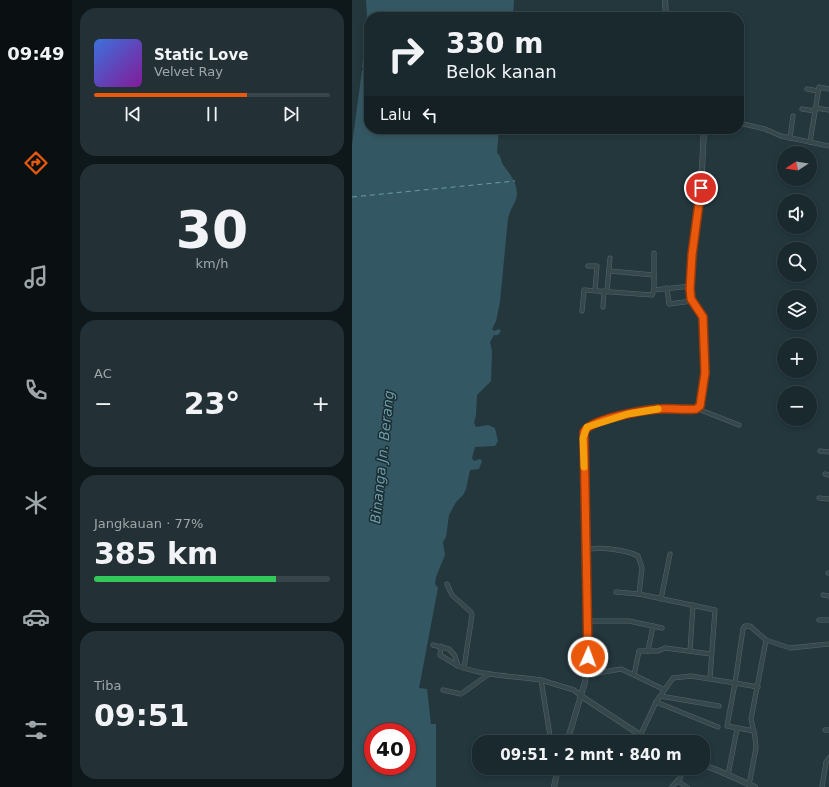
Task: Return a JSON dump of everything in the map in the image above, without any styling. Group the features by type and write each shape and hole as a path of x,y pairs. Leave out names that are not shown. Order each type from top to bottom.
{"street":[{"path":"665,0 666,12"},
{"path":"810,142 819,87 829,89"},
{"path":"807,89 818,91"},
{"path":"802,109 829,110"},
{"path":"790,138 793,116"},
{"path":"744,124 790,138 829,146"},
{"path":"698,409 701,403 705,373 703,317 692,301 691,286 692,255 701,188 704,134"},
{"path":"654,253 654,290"},
{"path":"603,307 610,258"},
{"path":"588,266 597,266 595,290"},
{"path":"609,271 654,275"},
{"path":"582,311 584,290 652,294 654,290 691,286"},
{"path":"667,288 668,304 692,301"},
{"path":"569,735 586,675 588,620 583,445 585,429 607,420 657,409 698,409 739,425"},
{"path":"820,451 829,452"},
{"path":"819,498 829,499"},
{"path":"586,550 592,548 606,549 635,554 640,559 642,568 639,594"},
{"path":"662,599 670,554"},
{"path":"447,584 452,595 471,612 472,616 464,668"},
{"path":"616,592 639,594 710,608 715,612 710,678"},
{"path":"823,595 829,596"},
{"path":"690,651 693,605"},
{"path":"588,620 629,621 662,628"},
{"path":"819,620 829,620"},
{"path":"648,650 653,626"},
{"path":"754,731 727,726 743,627 750,626 766,640 790,648 829,644"},
{"path":"710,768 752,786 756,748 751,719 766,640"},
{"path":"433,645 449,648 458,666"},
{"path":"441,646 440,653 442,657 464,668 489,674 541,680 574,690 639,735"},
{"path":"634,675 639,651 658,651 665,648 711,654"},
{"path":"586,675 621,669 663,689"},
{"path":"443,690 461,694 489,674"},
{"path":"640,735 663,689 671,679 676,676 710,678 758,687"},
{"path":"541,680 550,735"},
{"path":"660,696 719,706"},
{"path":"656,702 718,727"},
{"path":"728,775 737,729"},
{"path":"822,787 826,762 829,758"},
{"path":"554,787 557,775"},
{"path":"672,787 680,775"},
{"path":"678,780 679,783 687,787"}],"water":[{"path":"366,0 514,0 513,12 367,12"},
{"path":"364,47 364,68 362,68"},
{"name":"Binanga Jn. Berang","path":"362,70 364,70 364,134 499,134 497,153 513,179 517,193 508,218 500,302 496,321 492,329 494,331 499,329 501,331 498,335 494,335 490,342 492,351 491,381 477,395 474,423 476,427 488,425 495,428 498,441 495,446 475,447 472,458 474,461 480,459 482,461 479,469 470,470 466,489 463,495 456,502 449,515 446,537 443,542 445,555 436,577 435,584 438,588 419,688 427,689 431,724 436,724 436,787 352,787 352,145"}],"ferry route":[{"path":"352,197 515,181"}],"slow traffic":[{"path":"584,467 583,438 587,427 628,414 658,409"}],"route":[{"path":"588,657 589,631 584,503 584,432 589,426 628,414 657,409 691,410 698,409 700,406 705,373 703,317 702,313 691,299 690,289 692,255 701,188"}]}
